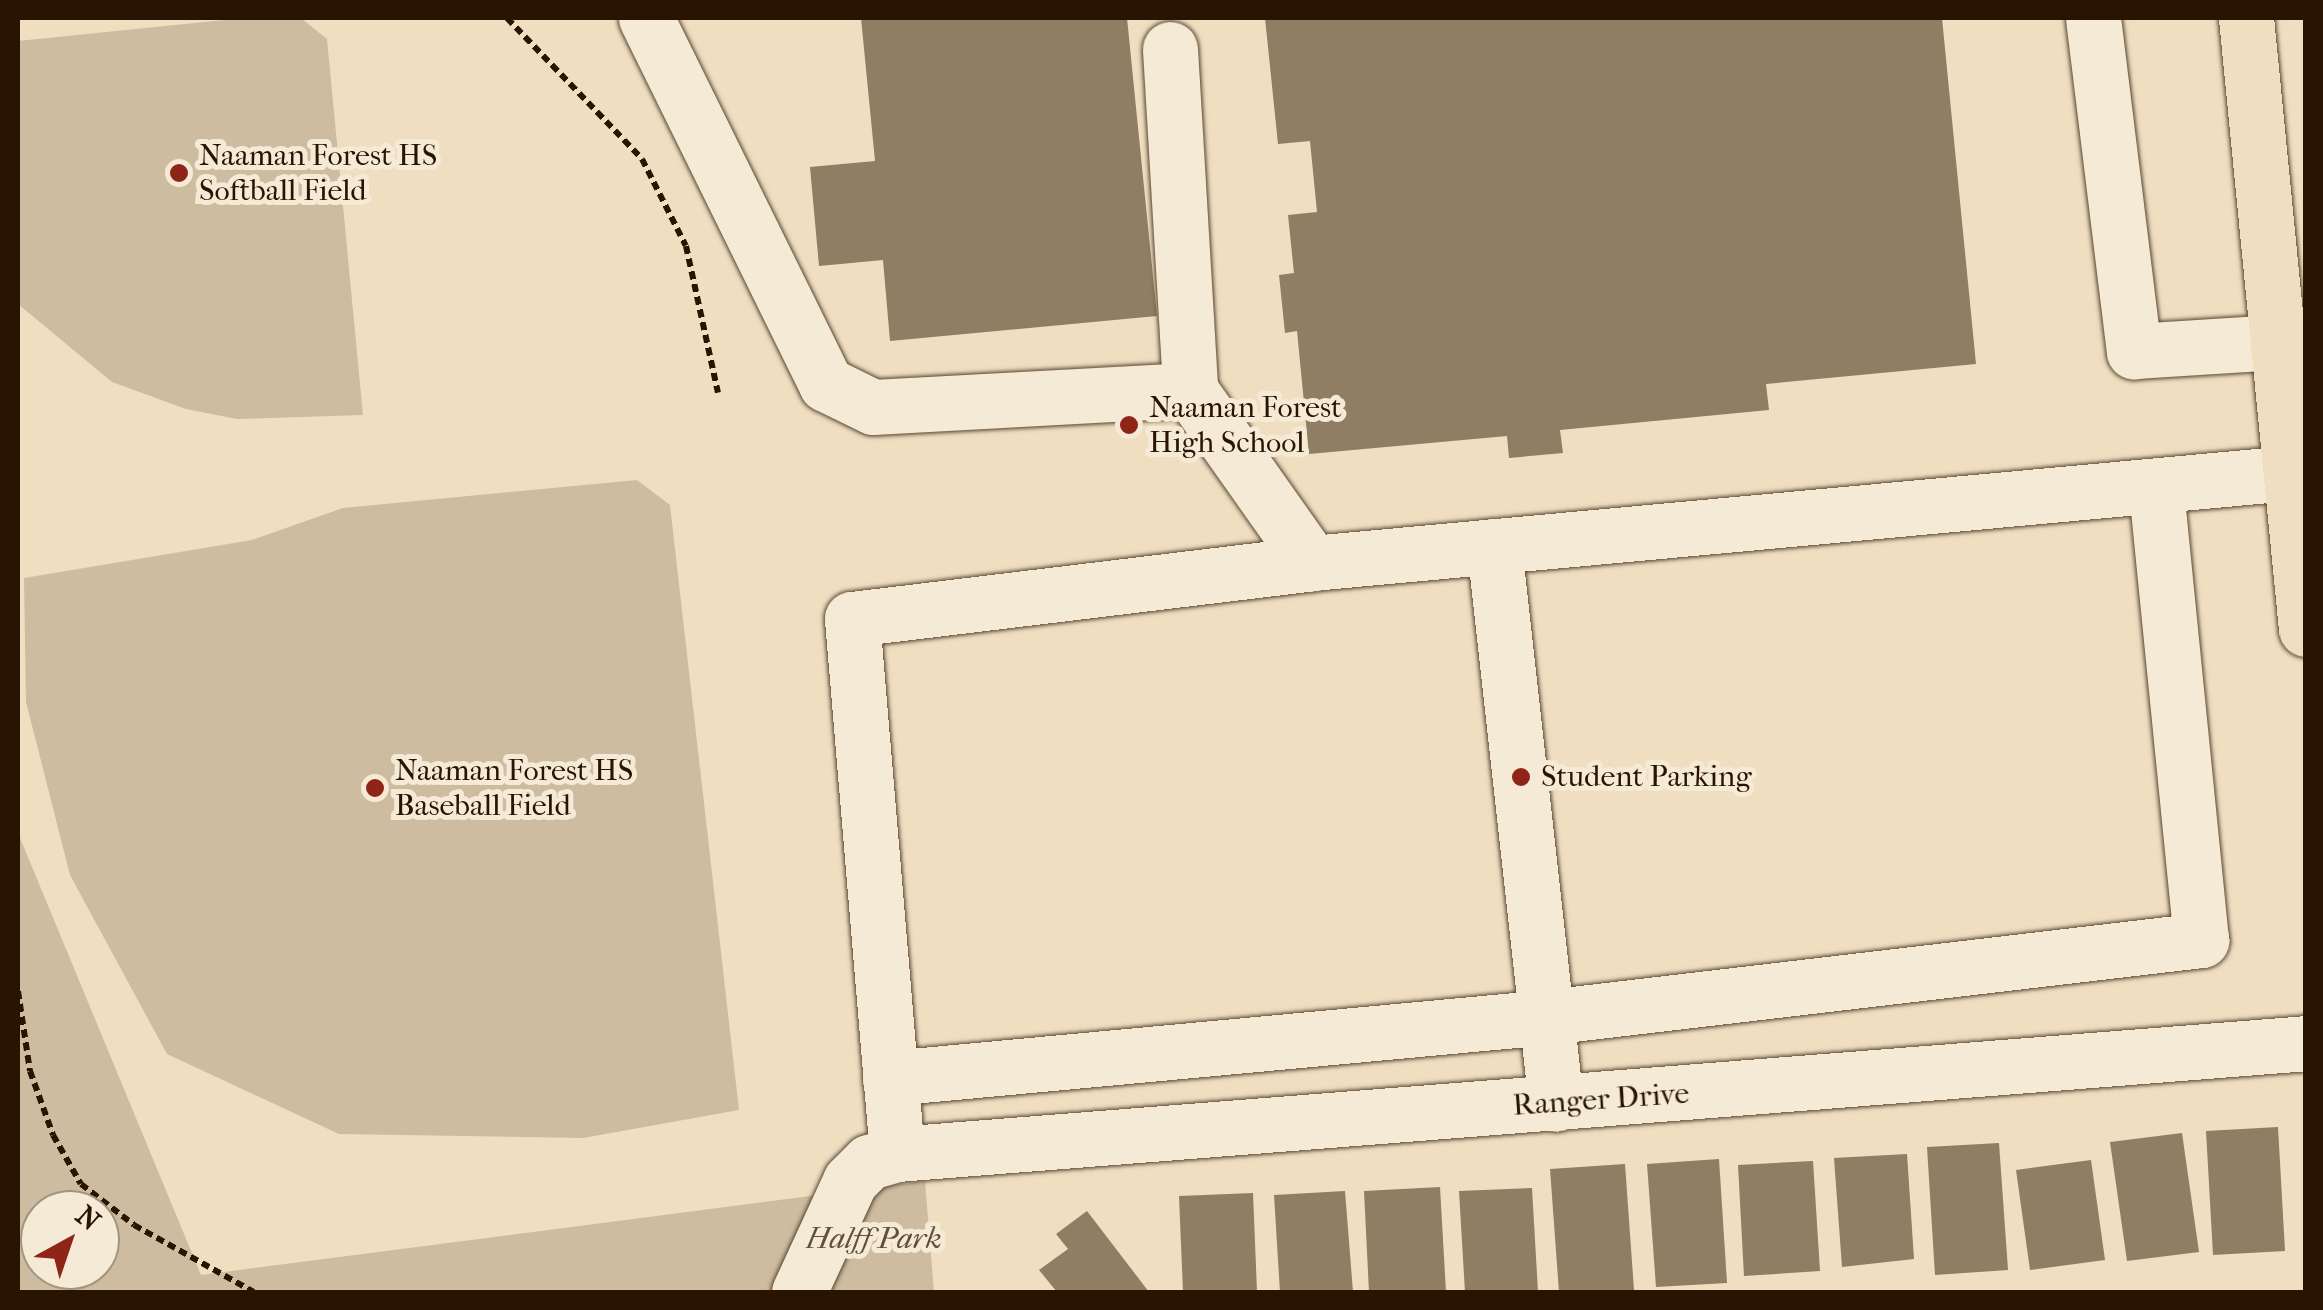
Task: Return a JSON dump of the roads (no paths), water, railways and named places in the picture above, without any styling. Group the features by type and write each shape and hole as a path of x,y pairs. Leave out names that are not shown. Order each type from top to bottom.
{"main road":[{"path":"2246,18 2306,629"}],"street":[{"path":"646,18 826,384 873,407 1190,390"},
{"path":"2092,18 2134,351 2278,342"},
{"path":"1170,50 1190,390 1312,563"},
{"path":"799,1292 850,1181 869,1162 897,1154 852,619 1312,563 2290,474"},
{"path":"890,1078 1547,1017 2201,940 2156,486"},
{"path":"1494,546 1556,1104"},
{"name":"Ranger Drive","path":"897,1154 2306,1042"}],"place":[{"name":"Naaman Forest HS Softball Field","path":"179,173"},
{"name":"Naaman Forest High School","path":"1129,425"},
{"name":"Student Parking","path":"1521,777"},
{"name":"Naaman Forest HS Baseball Field","path":"375,788"}],"park label":[{"name":"Halff Park","path":"874,1239"}]}
